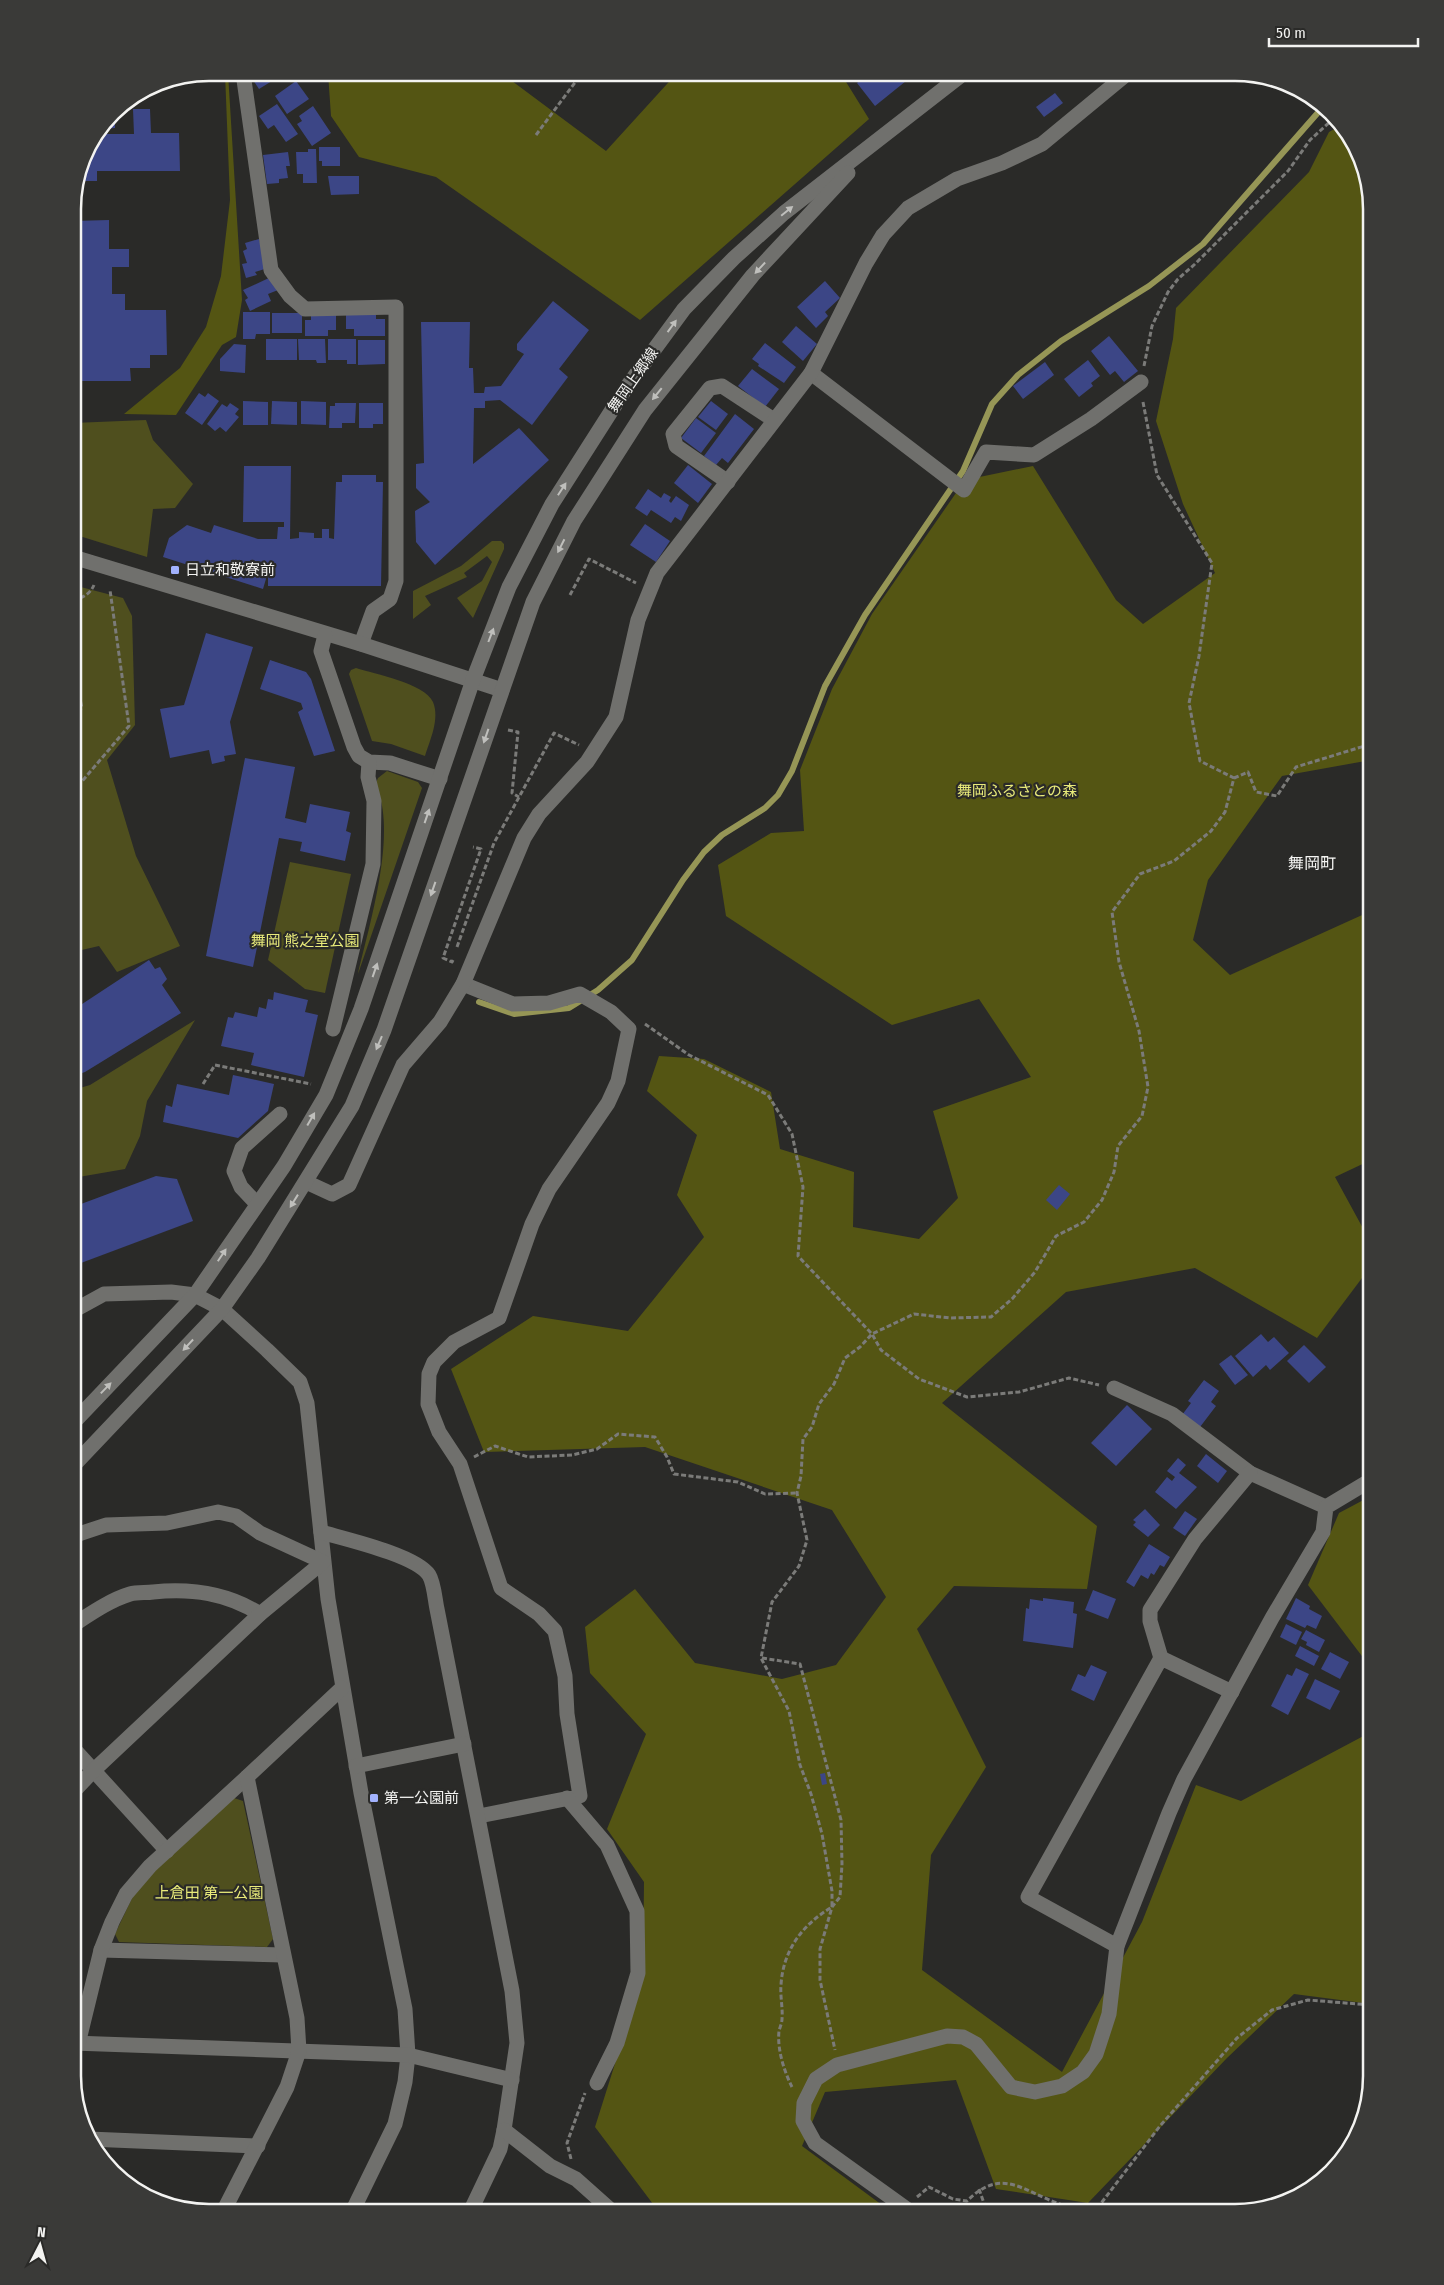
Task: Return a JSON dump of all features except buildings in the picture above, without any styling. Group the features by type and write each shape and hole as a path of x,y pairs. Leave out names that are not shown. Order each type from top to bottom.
{"street":[{"path":"244,81 271,270 290,296 305,309 396,307 396,580 390,598 373,611 361,644"},
{"name":"舞岡上郷線","path":"81,1414 195,1295 284,1166 326,1095 362,1009 473,680 509,587 552,504 626,388 684,309 734,258 784,213 953,82"},
{"path":"306,1182 332,1194 349,1185 404,1065 440,1022 463,984 524,838 539,814 587,762 616,717 638,620 657,573 811,373 866,263 883,235 908,208 957,179 1002,163 1042,144 1117,82"},
{"name":"舞岡上郷線","path":"81,1457 222,1309 258,1258 352,1106 384,1030 533,602 574,521 645,410 753,275 876,143"},
{"path":"811,373 964,490 986,452 1034,456 1091,420 1141,382"},
{"path":"728,482 676,446 673,434 710,388 722,386 774,420"},
{"path":"82,560 325,635 361,644 502,690"},
{"path":"325,635 321,652 354,747 359,756 370,762 390,763 440,779"},
{"path":"333,1029 373,864 374,801 368,777 370,762"},
{"path":"463,984 513,1004 549,1003 580,994 598,1004 629,1029 618,1081 608,1103 550,1189 532,1224 499,1318 454,1342 434,1362 429,1374 428,1404 439,1432 460,1464 501,1588 539,1614 555,1631 565,1676 567,1714 580,1796 479,1816"},
{"path":"257,1204 241,1187 234,1171 242,1148 280,1114"},
{"path":"81,1306 104,1294 171,1292 195,1295 222,1309 300,1382 307,1403 323,1562 342,1688 405,2008 408,2055 405,2082 395,2124 356,2203"},
{"path":"1114,1388 1172,1414 1250,1473 1326,1506"},
{"path":"1117,1946 1028,1897 1161,1658 1150,1621 1150,1610 1196,1539 1250,1473"},
{"path":"1326,1506 1363,1485"},
{"path":"898,2204 814,2143 803,2121 804,2103 816,2079 837,2065 947,2036 963,2036 976,2044 1011,2086 1035,2092 1062,2086 1083,2072 1096,2054 1109,2014 1117,1946 1184,1778 1272,1618 1323,1532 1326,1506"},
{"path":"81,1533 106,1525 168,1523 218,1512 236,1516 260,1534 323,1562"},
{"path":"321,1532 387,1552 414,1563 429,1575 479,1816 512,1991 517,2042 500,2149 474,2203"},
{"path":"81,1783 260,1614 323,1562"},
{"path":"81,1620 98,1609 130,1594 176,1590 216,1594 243,1604 260,1614"},
{"path":"1161,1658 1232,1692"},
{"path":"81,2026 102,1950 112,1922 126,1894 150,1866 342,1688"},
{"path":"356,1766 464,1744"},
{"path":"81,1758 167,1851"},
{"path":"228,2203 287,2087 298,2051 296,2018 247,1777"},
{"path":"567,1798 607,1844 637,1911 638,1973 617,2043 597,2083"},
{"path":"102,1950 283,1955"},
{"path":"81,2044 408,2055 512,2080"},
{"path":"504,2130 550,2166 576,2179 603,2203"},
{"path":"98,2139 258,2146"}],"path":[{"path":"536,136 576,81"},
{"path":"1329,123 1310,140 1288,171 1178,279 1168,292 1152,326 1141,382 1144,410 1157,475 1212,563 1199,656 1189,703 1200,761 1234,778 1248,772 1256,792 1277,796 1296,767 1363,747"},
{"path":"570,595 589,559 649,590"},
{"path":"82,598 92,591 94,585"},
{"path":"82,782 129,726 110,590"},
{"path":"508,730 518,732 512,793 519,797"},
{"path":"837,2065 830,2022 820,1980 820,1949 832,1907 832,1892 822,1834 812,1794 800,1765 789,1711 761,1658 772,1602 799,1566 807,1540 797,1493 803,1455 803,1439 812,1427 819,1404 834,1384 845,1358 860,1347 872,1334 914,1314 950,1318 991,1317 1012,1299 1035,1272 1056,1236 1084,1222 1102,1200 1114,1172 1118,1146 1142,1116 1148,1088 1139,1031 1119,962 1112,912 1140,874 1174,860 1211,831 1225,812 1234,778"},
{"path":"452,962 443,958 482,849 473,847"},
{"path":"620,1020 640,1022 689,1054 768,1095 792,1134 803,1187 798,1256 872,1334 881,1350 919,1379 967,1397 1019,1392 1069,1378 1114,1388"},
{"path":"203,1084 215,1065 311,1084"},
{"path":"460,1464 495,1446 528,1457 572,1456 597,1448 618,1434 655,1437 667,1457 674,1474 738,1482 765,1494 797,1493"},
{"path":"761,1658 800,1664 841,1820 842,1864 840,1897 832,1907 819,1915 800,1932 787,1954 781,1985 782,2020 779,2031 780,2051 789,2081 801,2102 804,2103"},
{"path":"1101,2204 1160,2126 1238,2038 1272,2010 1308,2000 1363,2004"},
{"path":"576,2179 567,2143 588,2085 597,2083"},
{"path":"913,2204 929,2187 953,2199 967,2201 979,2189 1003,2181 1062,2204"},
{"path":"979,2189 983,2204"}],"green space":[{"path":"225,81 228,81 242,300 236,337 222,345 176,415 124,414 180,368 206,327 221,276 230,200"},
{"path":"329,81 512,81 606,151 669,81 846,82 869,119 640,320 436,177 359,157 331,116"},
{"name":"舞岡ふるさとの森","path":"1334,129 1350,153 1360,184 1363,209 1363,761 1282,776 1208,880 1193,940 1230,975 1363,915 1363,1164 1335,1177 1363,1228 1363,1277 1317,1338 1195,1268 1066,1292 942,1403 1097,1526 1087,1589 954,1586 917,1629 986,1767 931,1855 922,1970 1062,2072 1142,1922 1196,1785 1241,1801 1363,1736 1363,2003 1294,1994 1227,2058 1088,2203 996,2189 956,2080 825,2092 802,2146 880,2204 653,2203 595,2127 643,1975 644,1882 607,1829 646,1734 590,1673 585,1627 635,1589 695,1663 782,1679 836,1665 886,1597 832,1510 645,1447 484,1452 451,1369 533,1316 628,1331 704,1237 677,1195 697,1135 647,1091 659,1056 704,1059 771,1092 780,1149 854,1172 853,1227 919,1239 958,1198 933,1111 1031,1077 979,999 892,1025 726,916 718,865 771,833 804,831 800,770 832,689 872,614 965,480 1033,466 1116,600 1143,624 1215,573 1183,504 1156,421 1173,339 1176,308 1309,172 1329,132"},
{"path":"146,420 153,440 193,484 175,508 153,509 147,557 82,537 82,423"},
{"path":"492,541 501,541 504,544 504,549 473,618 457,598 482,581 492,562 487,556 464,573 467,577 425,596 431,605 413,619 413,591 461,566"},
{"path":"82,587 123,598 132,616 135,725 107,760 136,856 180,946 117,972 99,946 82,950"},
{"path":"356,668 410,684 428,695 435,709 435,722 425,756 391,744 372,741 349,674 351,670"},
{"path":"387,771 418,782 422,788 358,974 375,905 383,851 384,826 382,804 375,785 378,778"},
{"name":"舞岡 熊之堂公園","path":"290,862 351,874 325,993 305,989 268,960"},
{"path":"195,1020 147,1101 140,1136 125,1169 81,1177 82,1087 90,1085"},
{"path":"1363,1500 1363,1657 1308,1585 1339,1513"},
{"name":"上倉田 第一公園","path":"234,1798 243,1801 273,1939 267,1947 119,1942 115,1934 133,1896 156,1870"}],"waterway":[{"path":"479,1002 514,1014 569,1008 598,990 632,960 683,880 704,852 722,835 765,808 778,795 792,771 825,686 865,615 963,471 992,404 1018,375 1061,341 1149,286 1203,244 1318,112"}],"place":[{"name":"日立和敬寮前","path":"175,570"},
{"name":"第一公園前","path":"374,1798"}],"district":[{"name":"舞岡町","path":"1312,863"}]}
